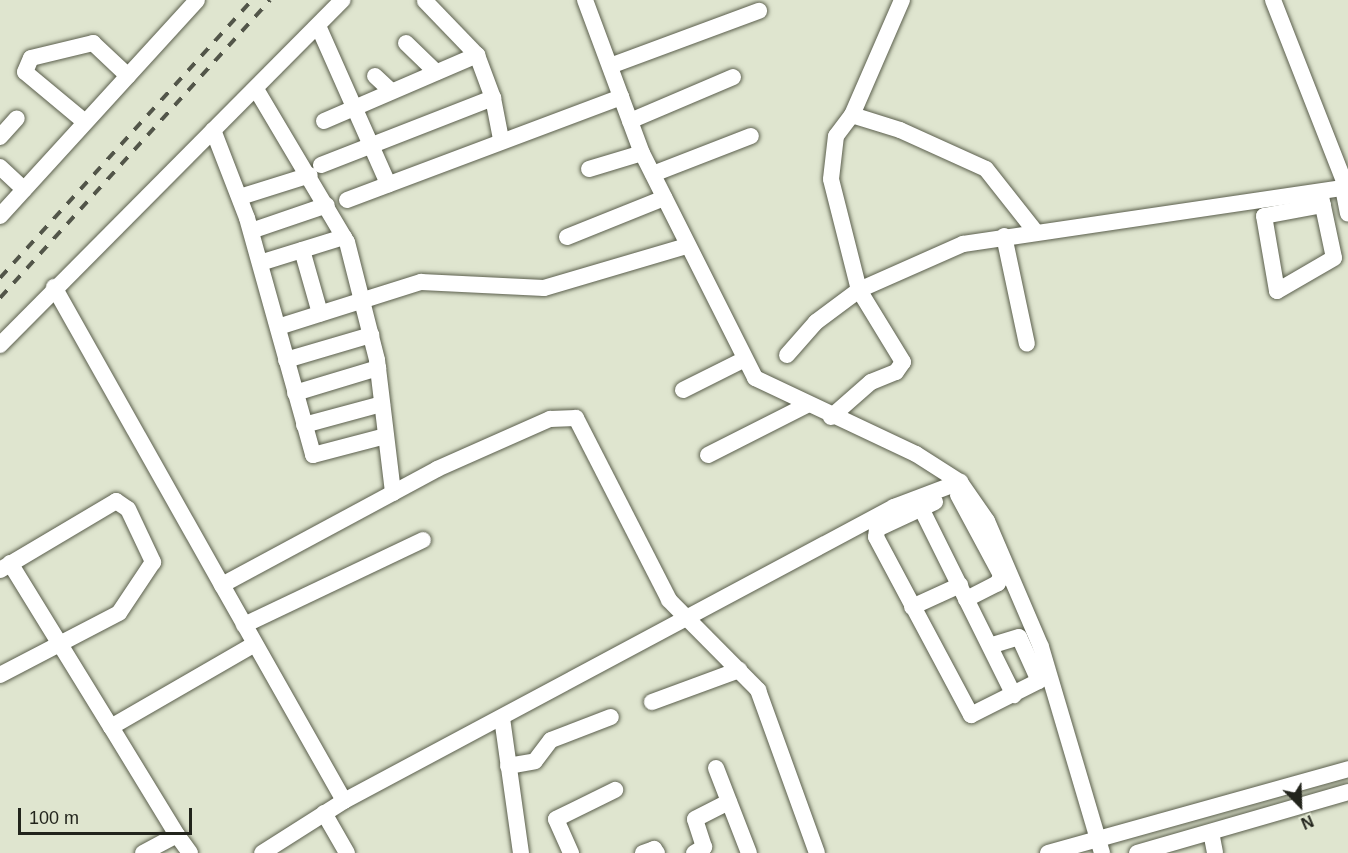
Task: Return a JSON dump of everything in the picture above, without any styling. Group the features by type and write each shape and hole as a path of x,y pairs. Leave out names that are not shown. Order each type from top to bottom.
{"street":[{"path":"0,216 197,0"},
{"path":"0,345 54,287 319,28 343,0"},
{"path":"585,0 642,153 755,378 831,417 916,454 960,482 987,521 1041,647 1101,846"},
{"path":"831,417 871,382 896,372 903,362 859,290 831,179 836,136 852,115 902,0"},
{"path":"1273,0 1346,190 1348,214"},
{"path":"425,2 477,55 493,98 501,139"},
{"path":"610,66 759,11"},
{"path":"319,28 357,105 388,184"},
{"path":"86,122 25,72 31,58 93,43 128,76"},
{"path":"406,43 436,72"},
{"path":"324,121 477,55"},
{"path":"375,76 391,91"},
{"path":"630,121 733,77"},
{"path":"256,89 316,170 327,205 344,237 378,368 393,493"},
{"path":"347,200 501,139 621,97"},
{"path":"240,197 316,170 372,145 493,98"},
{"path":"852,115 900,130 986,169 1035,231"},
{"path":"0,137 17,118"},
{"path":"213,130 251,231 313,455 318,456 386,436"},
{"path":"652,174 751,136"},
{"path":"589,169 642,153"},
{"path":"0,167 24,189"},
{"path":"1321,199 1334,258 1277,291 1264,216 1346,190"},
{"path":"567,237 664,198"},
{"path":"787,355 816,322 859,290 921,259 1004,236 1035,231 1321,199"},
{"path":"251,231 327,205"},
{"path":"1004,236 1027,344"},
{"path":"260,263 344,237"},
{"path":"278,327 421,282 544,288 687,246"},
{"path":"302,250 320,313"},
{"path":"54,287 344,801"},
{"path":"286,360 371,335"},
{"path":"683,390 745,359"},
{"path":"295,393 378,368"},
{"path":"304,425 382,404"},
{"path":"708,455 807,405"},
{"path":"222,585 393,493 550,419 576,418 669,600 759,690 771,715 817,853"},
{"path":"262,853 344,801 686,617 960,482"},
{"path":"912,607 998,583 1001,575 958,495 919,503 876,534 912,607 966,712 975,715 1036,685 1039,677 1022,639 1014,636 990,646"},
{"path":"0,675 62,644 119,613 153,562 128,509 116,501 5,567 62,644 190,853"},
{"path":"919,503 1014,696"},
{"path":"244,625 423,540"},
{"path":"111,727 255,644"},
{"path":"652,702 739,670"},
{"path":"508,766 535,761 551,740 611,717"},
{"path":"502,718 521,853"},
{"path":"716,768 749,853"},
{"path":"1048,853 1101,846 1348,769"},
{"path":"571,853 556,819 615,790"},
{"path":"1137,853 1348,792"},
{"path":"694,853 704,848 695,819 729,801"},
{"path":"324,813 346,853"},
{"path":"1211,832 1215,853"},
{"path":"143,853 177,835"},
{"path":"643,853 654,849 657,853"}],"railway":[{"path":"0,278 252,0"},
{"path":"0,298 270,0"}]}
